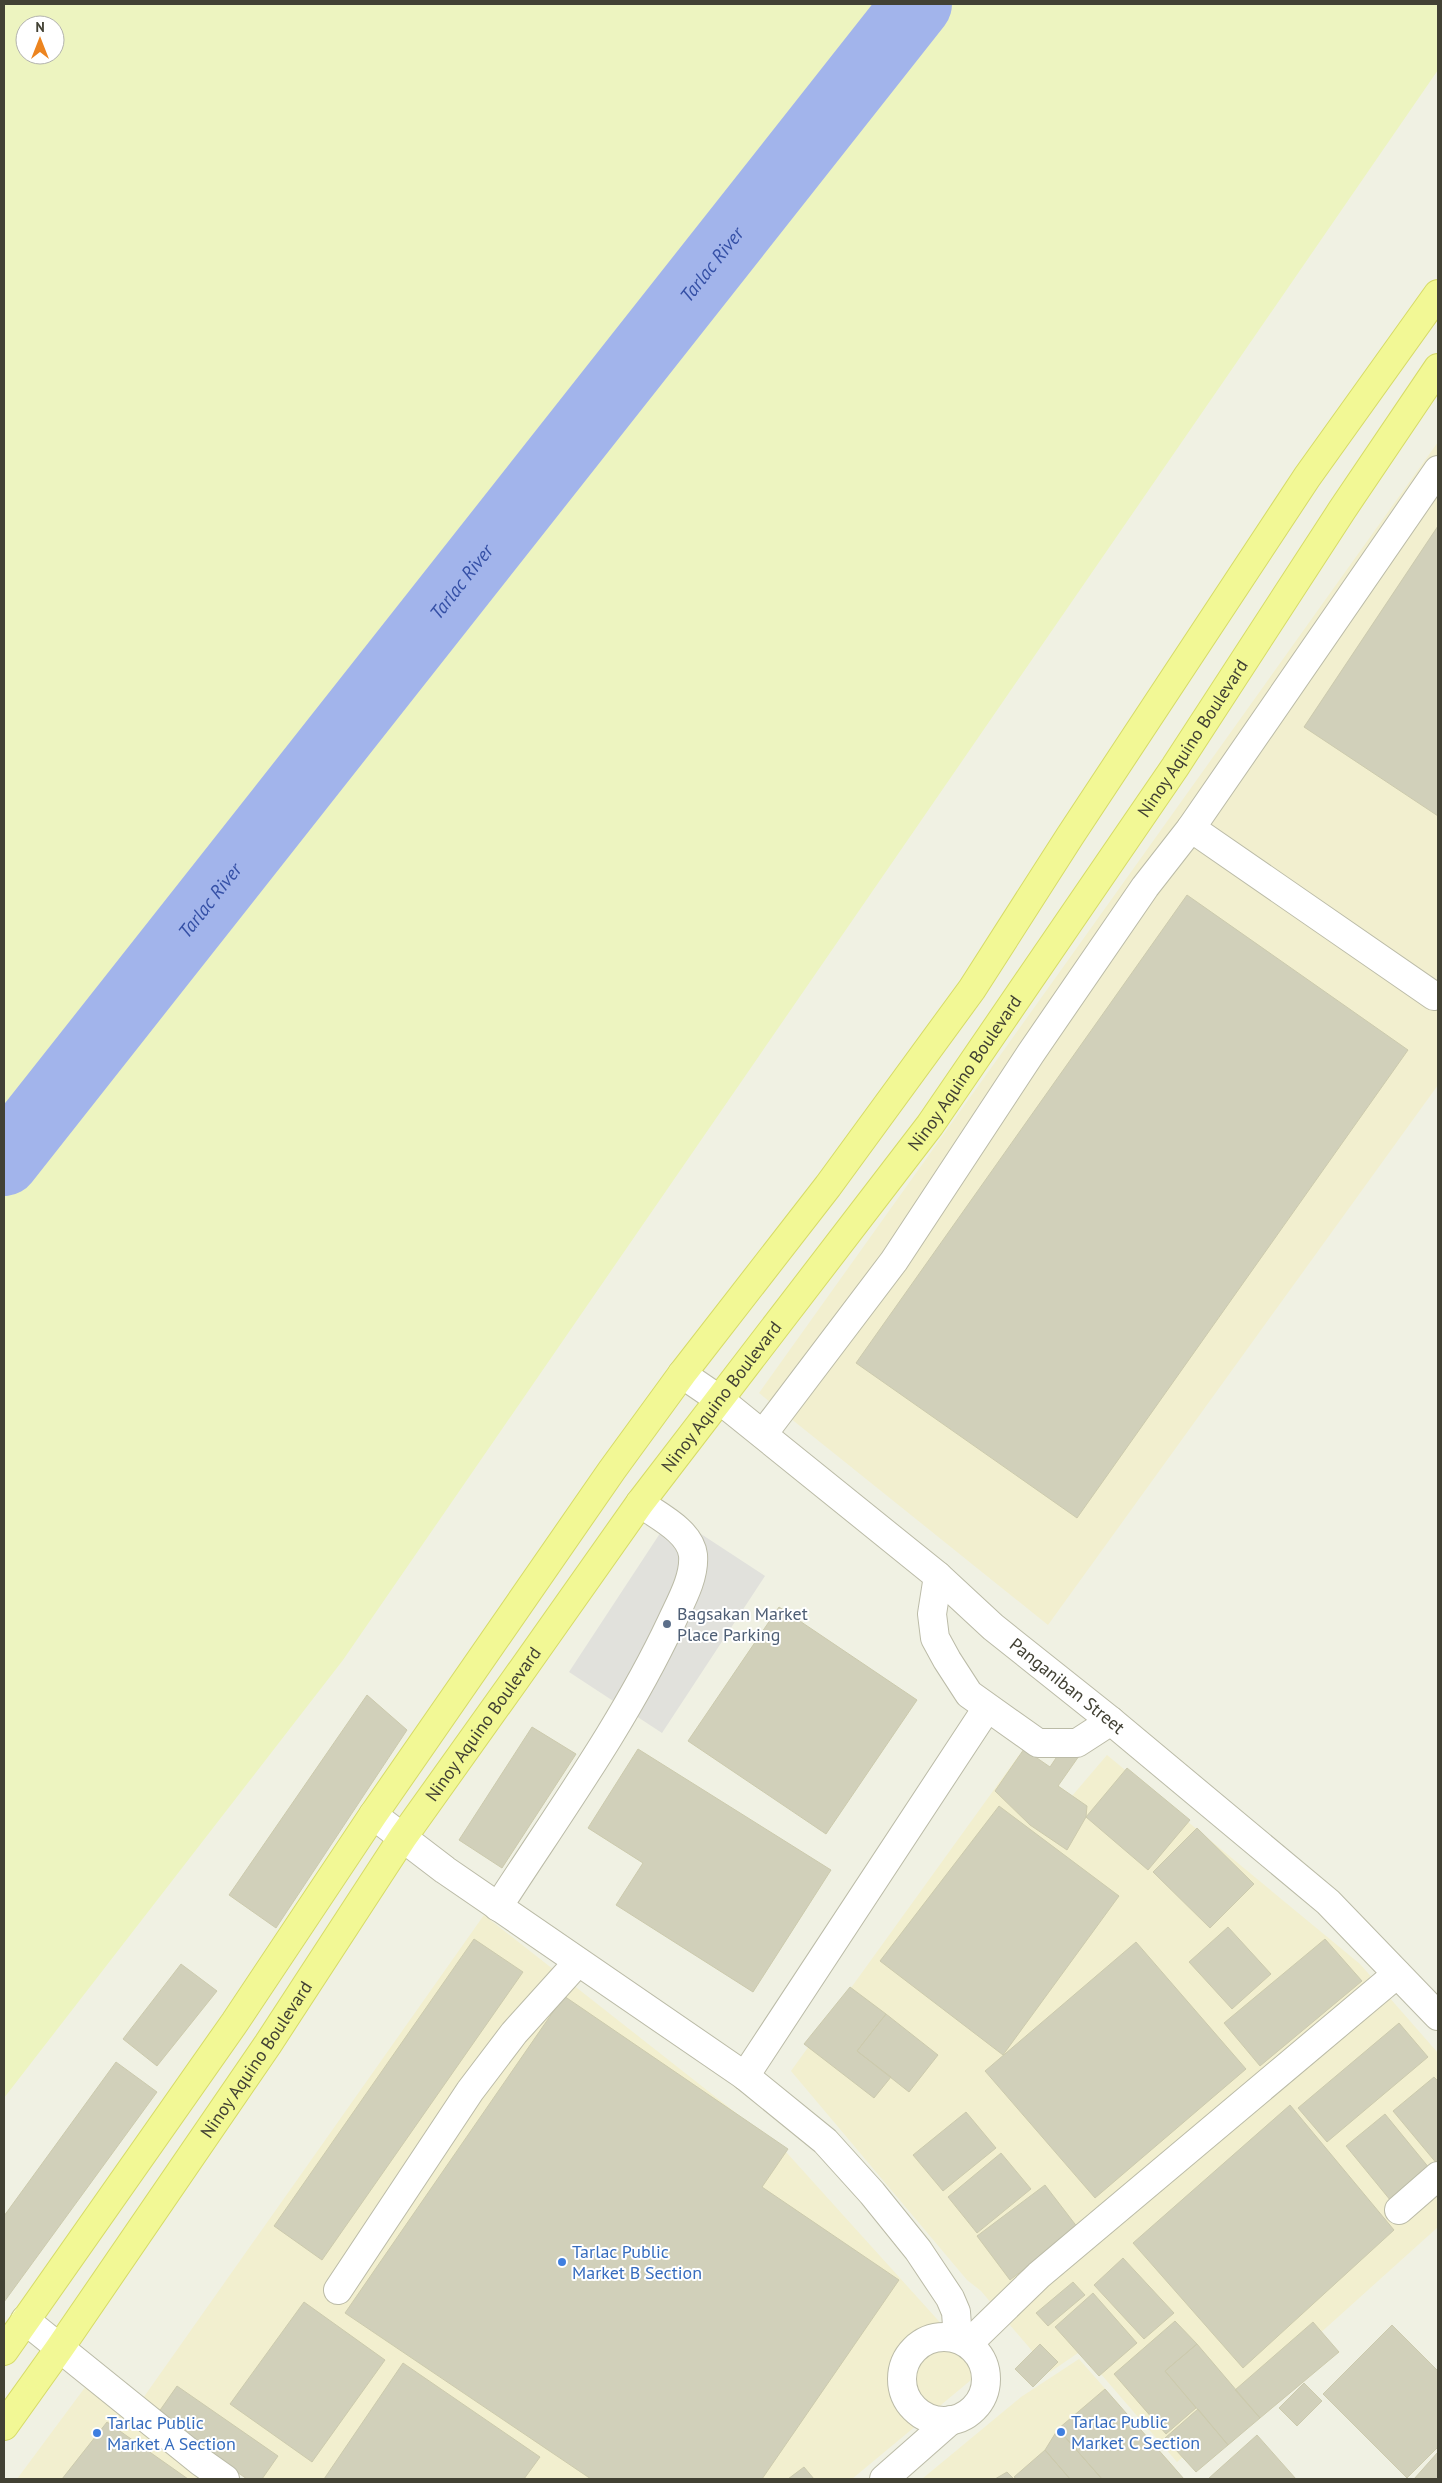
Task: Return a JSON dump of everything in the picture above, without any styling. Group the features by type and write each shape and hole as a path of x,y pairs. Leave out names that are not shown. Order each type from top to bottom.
{"main road":[{"path":"4,2351 236,2022 372,1815 601,1486 682,1374 828,1186 972,989 1075,827 1307,477 1438,294"},
{"name":"Ninoy Aquino Boulevard","path":"4,2426 268,2044 403,1837 640,1504 930,1125 1175,767 1337,518 1438,368"}],"street":[{"path":"763,1434 894,1261 1036,1046 1145,887 1190,828 1438,470"},
{"path":"1190,828 1434,996"},
{"name":"Panganiban Street","path":"682,1374 720,1400 938,1576 993,1627 1111,1721 1328,1902 1438,2016"},
{"path":"498,1907 648,1672 685,1592 691,1572 692,1555 689,1544 682,1533 640,1504"},
{"path":"938,1576 932,1614 935,1638 969,1694 1038,1743 1077,1743 1111,1721"},
{"path":"745,2076 987,1708"},
{"path":"372,1815 445,1870 745,2076 825,2142 872,2193 918,2250 950,2298 956,2312 963,2341 982,2359 987,2378 982,2397 970,2412 951,2420 884,2479"},
{"path":"338,2290 470,2091 514,2033 578,1962"},
{"path":"963,2341 1397,1974"},
{"path":"1399,2210 1438,2176"},
{"path":"25,2320 59,2349 225,2479"},
{"path":"951,2420 934,2420 919,2412 908,2400 902,2383 904,2367 911,2352 925,2341 941,2337 963,2341"}],"shaded area":[{"path":"1438,442 1438,1085 1048,1625 759,1393"},
{"name":"Bagsakan Market Place Parking","path":"672,1515 765,1576 662,1733 569,1672"},
{"path":"1019,1755 1072,1796 1107,1755 1360,1964 1438,2053 1438,2227 1177,2462 1081,2351 1050,2372 981,2291 967,2280 791,2071"},
{"name":"Tarlac Public Market B Section","path":"484,1915 787,2153 983,2370 852,2479 253,2479 141,2401"},
{"name":"Tarlac Public Market C Section","path":"1079,2359 1175,2468 1160,2479 922,2479 1021,2397"},
{"name":"Tarlac Public Market A Section","path":"86,2386 200,2479 17,2479"}],"sand":[{"path":"4,4 1438,4 1438,70 343,1660 4,2098"}],"building":[{"path":"1438,526 1438,816 1304,727"},
{"path":"1187,895 1408,1050 1077,1518 856,1363"},
{"path":"779,1607 917,1700 826,1834 688,1741"},
{"path":"367,1695 407,1730 276,1928 229,1895"},
{"path":"532,1727 576,1754 502,1868 459,1840"},
{"path":"1064,1746 1079,1756 1058,1786 1087,1806 1086,1817 1067,1850 1030,1825 995,1791 1024,1749 1050,1767"},
{"path":"638,1749 831,1870 753,1992 616,1905 643,1863 588,1828"},
{"path":"1127,1768 1190,1820 1148,1870 1086,1817"},
{"path":"999,1806 1119,1896 1003,2055 880,1961"},
{"path":"1197,1828 1254,1884 1210,1928 1153,1872"},
{"path":"1228,1927 1271,1974 1232,2009 1189,1962"},
{"path":"474,1939 523,1972 322,2260 274,2226"},
{"path":"1325,1939 1362,1981 1260,2066 1224,2023"},
{"path":"1136,1942 1246,2069 1095,2198 985,2071"},
{"path":"181,1964 217,1991 157,2066 123,2039"},
{"path":"850,1987 886,2014 857,2051 891,2077 874,2098 804,2044"},
{"path":"564,1996 788,2149 762,2187 899,2280 762,2479 591,2479 345,2313"},
{"path":"886,2014 938,2055 909,2092 857,2051"},
{"path":"1399,2023 1428,2057 1327,2142 1298,2108"},
{"path":"116,2062 157,2092 4,2302 4,2216"},
{"path":"1434,2077 1438,2081 1438,2165 1393,2111"},
{"path":"1290,2105 1394,2230 1243,2368 1133,2243"},
{"path":"966,2112 996,2148 943,2191 913,2155"},
{"path":"1385,2114 1430,2169 1391,2201 1346,2146"},
{"path":"1001,2153 1031,2189 977,2233 948,2197"},
{"path":"1045,2185 1078,2228 1010,2280 977,2236"},
{"path":"1123,2258 1174,2313 1144,2339 1094,2285"},
{"path":"1073,2282 1085,2295 1048,2326 1036,2313"},
{"path":"1093,2293 1137,2343 1099,2376 1055,2327"},
{"path":"304,2302 385,2360 312,2462 230,2404"},
{"path":"1175,2321 1197,2344 1165,2371 1196,2408 1166,2434 1114,2374"},
{"path":"1313,2322 1339,2352 1260,2418 1235,2390"},
{"path":"1392,2325 1438,2371 1438,2447 1407,2478 1323,2394"},
{"path":"1040,2344 1058,2362 1033,2387 1015,2369"},
{"path":"1197,2344 1260,2418 1228,2445 1165,2371"},
{"path":"403,2363 540,2457 524,2479 324,2479"},
{"path":"1304,2383 1322,2401 1297,2426 1279,2408"},
{"path":"177,2386 278,2456 262,2479 247,2479 156,2416"},
{"path":"1105,2389 1184,2479 1102,2479 1058,2429"},
{"path":"1198,2409 1228,2445 1196,2472 1165,2438"},
{"path":"107,2422 188,2479 62,2479"},
{"path":"1058,2429 1102,2479 1070,2479 1045,2450"},
{"path":"1257,2435 1296,2479 1208,2479"},
{"path":"1045,2450 1070,2479 1017,2479 1014,2477"},
{"path":"1438,2452 1438,2479 1414,2479"},
{"path":"804,2467 814,2479 788,2479"},
{"path":"1007,2472 1014,2479 995,2479"}],"waterway":[{"name":"Tarlac River","path":"4,1161 917,4"}],"place":[{"name":"Bagsakan Market Place Parking","path":"667,1624"},
{"name":"Tarlac Public Market B Section","path":"562,2262"},
{"name":"Tarlac Public Market C Section","path":"1061,2432"},
{"name":"Tarlac Public Market A Section","path":"97,2433"}]}
